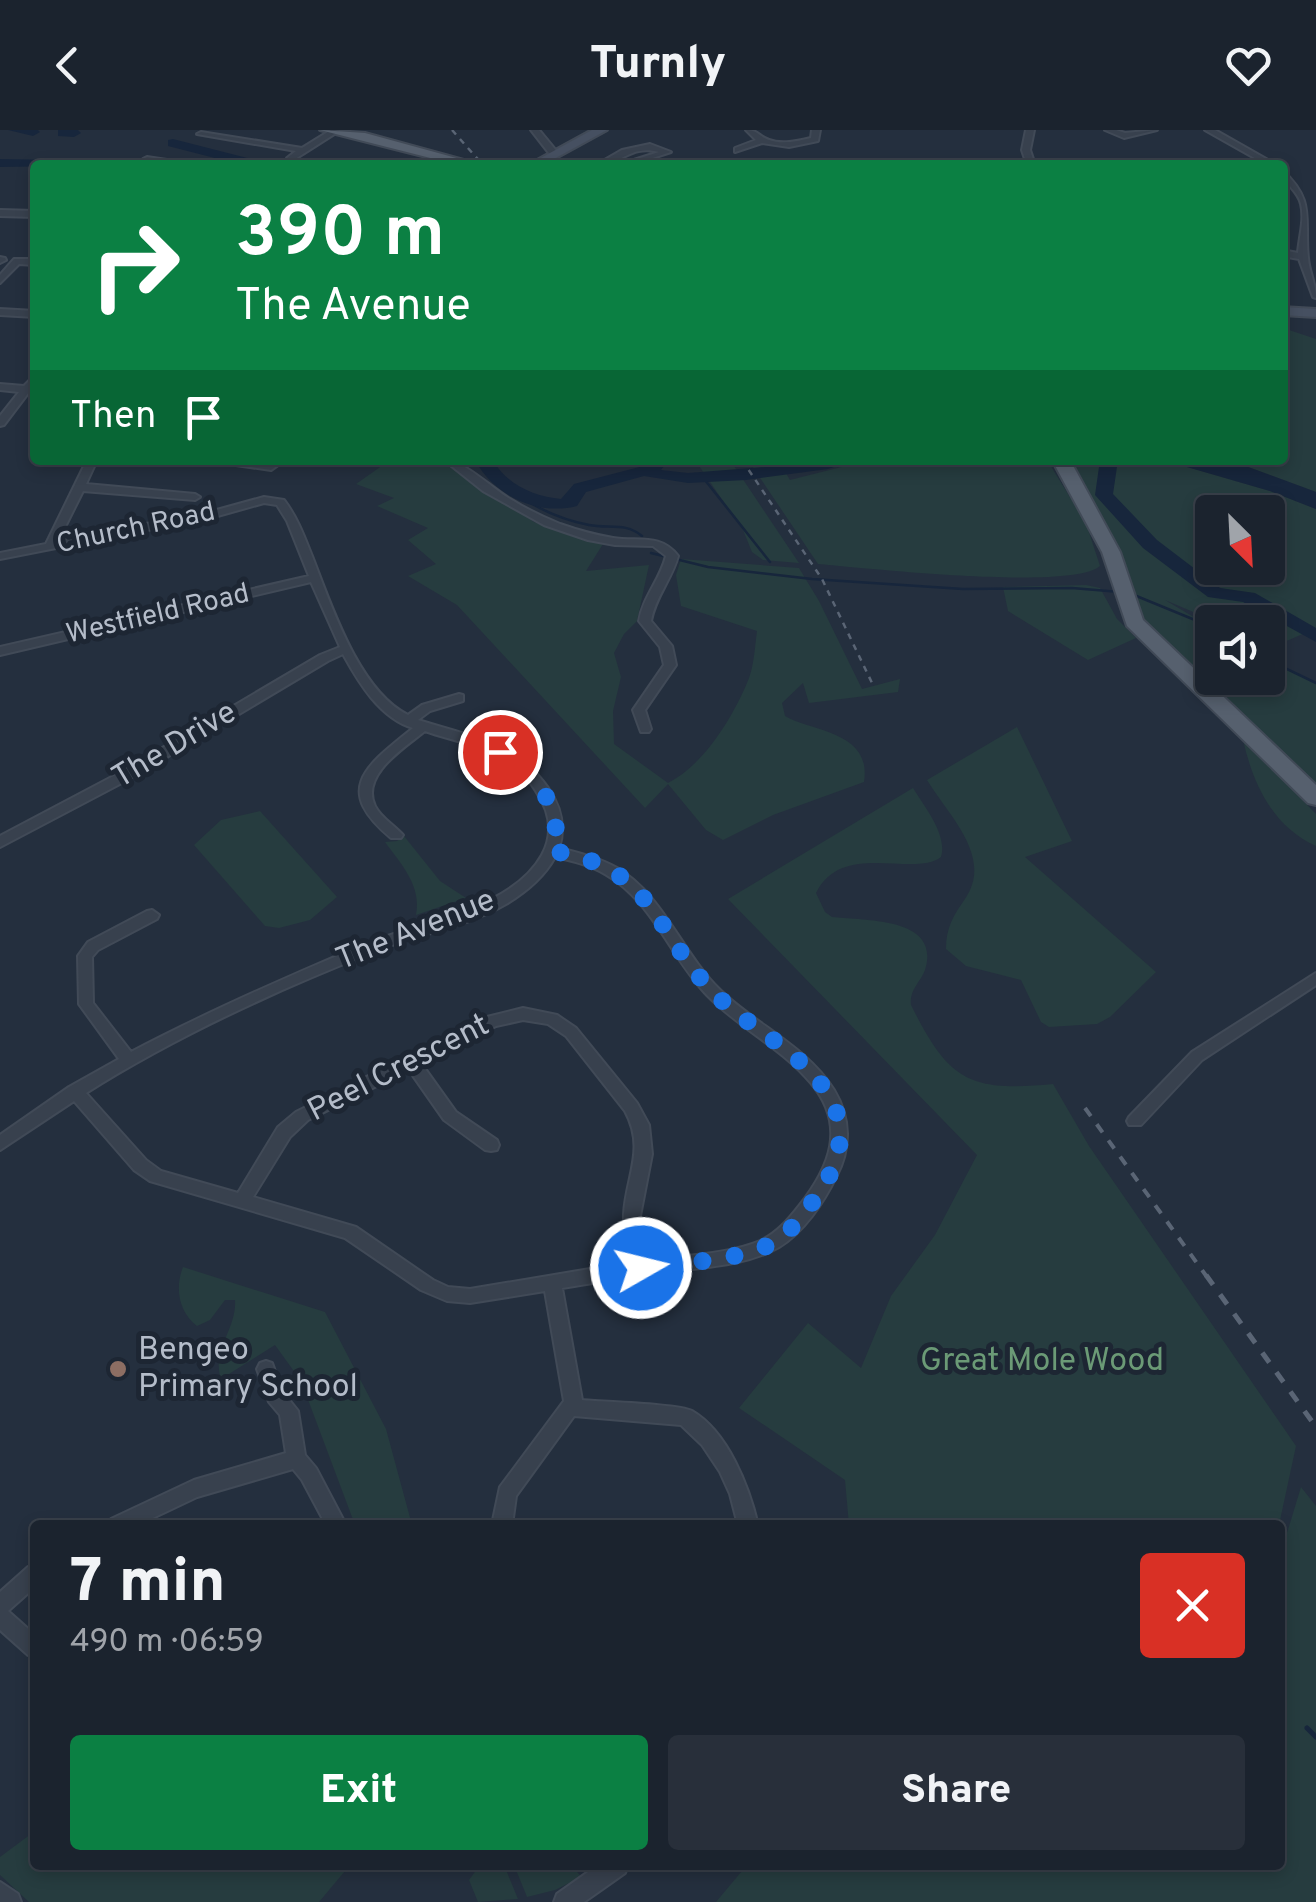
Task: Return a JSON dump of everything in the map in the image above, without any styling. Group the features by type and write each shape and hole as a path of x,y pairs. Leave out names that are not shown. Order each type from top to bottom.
{"main road":[{"path":"327,130 407,146 431,160"},
{"path":"544,160 601,130"},
{"path":"1288,312 1316,314"},
{"path":"1063,465 1104,538 1134,622 1316,798"}],"street":[{"path":"535,130 555,155"},
{"path":"750,130 760,141"},
{"path":"738,150 760,141 798,144 816,139 816,130"},
{"path":"1030,130 1026,150 1030,160"},
{"path":"1109,130 1124,136 1153,130"},
{"path":"1210,130 1264,160"},
{"path":"294,160 302,150 346,132"},
{"path":"201,134 302,150"},
{"path":"609,160 631,148 666,152 639,160"},
{"path":"148,158 160,160"},
{"path":"1288,179 1300,192 1309,214 1304,257 1316,295"},
{"path":"1300,192 1316,192"},
{"path":"0,212 30,214"},
{"path":"1288,254 1304,257"},
{"path":"0,280 17,261 30,262"},
{"path":"0,312 30,314"},
{"path":"0,387 30,390"},
{"path":"0,423 30,392"},
{"path":"50,546 90,465"},
{"path":"457,465 530,517 616,543 651,542 668,548 670,565 645,614 646,624 666,646 671,658 668,670 639,710 645,729"},
{"path":"79,487 195,497"},
{"name":"Church Road","path":"0,556 272,500 286,508 316,578"},
{"path":"76,1091 147,1172 350,1232 426,1286 447,1294 470,1296 757,1250 778,1240 830,1178 840,1151 839,1124 832,1102 818,1080 710,989 641,892 607,867 552,851 556,835 554,812 545,793 526,772 485,743 416,724 384,706 347,648 316,578"},
{"name":"Westfield Road","path":"0,651 316,578"},
{"name":"The Drive","path":"0,842 107,787 347,648"},
{"path":"396,835 364,804 364,788 376,766 426,708 458,698"},
{"name":"The Avenue","path":"0,1144 129,1060 368,948 487,907 531,879 552,851"},
{"path":"129,1060 84,1000 85,956 93,946 152,916"},
{"path":"1135,1122 1197,1056 1316,978"},
{"name":"Peel Crescent","path":"242,1201 284,1132 302,1116 513,1015 544,1016 570,1032 632,1106 641,1124 644,1154 632,1216 641,1268"},
{"path":"411,1061 450,1116 491,1146"},
{"path":"503,1520 508,1493 572,1408 552,1282"},
{"path":"266,1368 274,1396 289,1411 296,1460 309,1474 333,1520"},
{"path":"572,1408 685,1417 725,1462 740,1492 747,1520"},
{"path":"142,1520 194,1488 296,1460"},
{"path":"0,1606 30,1579"},
{"path":"0,1617 30,1644"},
{"path":"565,1902 609,1870"},
{"path":"0,1893 10,1902"}],"green space":[{"path":"1288,330 1316,339 1316,492 1243,465 1288,465"},
{"path":"383,465 452,465 534,522 603,544 586,571 649,565 637,621 614,653 621,677 613,711 614,744 668,783 705,752 735,708 749,678 757,631 681,606 676,575 681,559 799,568 862,689 900,679 898,692 809,703 803,683 782,703 785,716 850,743 864,765 864,782 773,815 723,840 706,830 668,784 645,808 457,605 408,576 436,564 408,540 428,528 377,506 394,498 356,484"},
{"path":"698,465 733,465 799,563 763,560 752,552 743,530"},
{"path":"751,465 781,465 790,480 849,465 1050,465 1086,523 1100,566 1050,577 1011,577 818,564"},
{"path":"1066,465 1105,465 1103,497 1151,549 1210,594 1255,605 1195,605 1195,613 1165,600 1195,618 1195,673 1138,618"},
{"path":"1113,465 1180,465 1280,495 1195,495 1195,574 1165,552 1110,494"},
{"path":"1285,497 1316,509 1316,629 1310,631 1285,615 1285,605 1269,605 1258,598 1210,585 1285,585"},
{"path":"1003,587 1100,588 1117,619 1136,638 1088,660 1008,611"},
{"path":"1285,622 1305,633 1285,642"},
{"path":"1285,667 1316,684 1316,790 1218,695 1285,695"},
{"path":"1017,727 1072,841 1025,857 1156,972 1110,1017 1097,1024 1049,1027 1041,1022 1021,980 966,966 946,949 949,928 973,883 974,868 965,837 927,780"},
{"path":"1243,740 1316,814 1316,846 1288,828 1267,802"},
{"name":"Great Mole Wood","path":"913,788 938,830 941,857 914,864 860,864 843,868 828,877 816,893 825,912 832,917 896,925 922,939 927,952 925,970 913,991 911,1005 950,1066 981,1083 1053,1084 1089,1146 1296,1446 1280,1520 849,1520 845,1480 739,1408 808,1323 861,1368 891,1296 935,1235 977,1155 728,899"},
{"path":"260,811 337,897 310,920 279,928 265,926 194,845 221,820"},
{"path":"404,836 440,881 466,898 416,915 413,885 385,842"},
{"path":"183,1267 325,1312 386,1429 411,1520 353,1520 301,1381 275,1345 221,1379 219,1358 235,1300 225,1300 210,1320 197,1326 186,1313 179,1283"},
{"path":"1301,1487 1316,1506 1316,1902 716,1902 743,1870 1285,1870 1285,1540"},
{"path":"30,1835 30,1870 346,1870 319,1902 29,1902 0,1875 0,1857"},
{"path":"476,1870 506,1870 518,1899 478,1902 469,1880"},
{"path":"516,1870 576,1870 581,1877 555,1890 527,1897"}],"water":[{"path":"1180,465 1243,465 1316,492 1316,509"}],"waterway":[{"path":"15,130 33,132"},
{"path":"63,133 74,133"},
{"path":"173,143 239,160"},
{"path":"0,163 30,163"},
{"path":"487,465 509,487 548,504 571,502 573,493 580,488 651,469"},
{"path":"656,465 650,473 688,478 819,465"},
{"path":"1108,465 1104,495 1150,544 1215,593 1248,597 1316,636"},
{"path":"701,475 770,562"},
{"path":"516,494 570,520 623,527 642,536"},
{"path":"651,553 708,567 812,579 963,589 1072,588 1120,592"},
{"path":"1134,595 1195,620"},
{"path":"1285,668 1316,683"},
{"path":"1307,1728 1316,1737"}],"railway":[{"path":"452,130 479,160"},
{"path":"745,465 822,579 873,685"},
{"path":"1085,1108 1207,1277"},
{"path":"1206,1275 1316,1427"}],"place":[{"name":"Bengeo Primary School","path":"118,1369"}],"route":[{"path":"500,752 526,772 550,801 556,829 552,851 607,867 633,885 656,910 684,957 710,989 745,1022 808,1070 828,1093 836,1112 840,1137 837,1163 818,1195 785,1235 757,1250 641,1268"}]}
